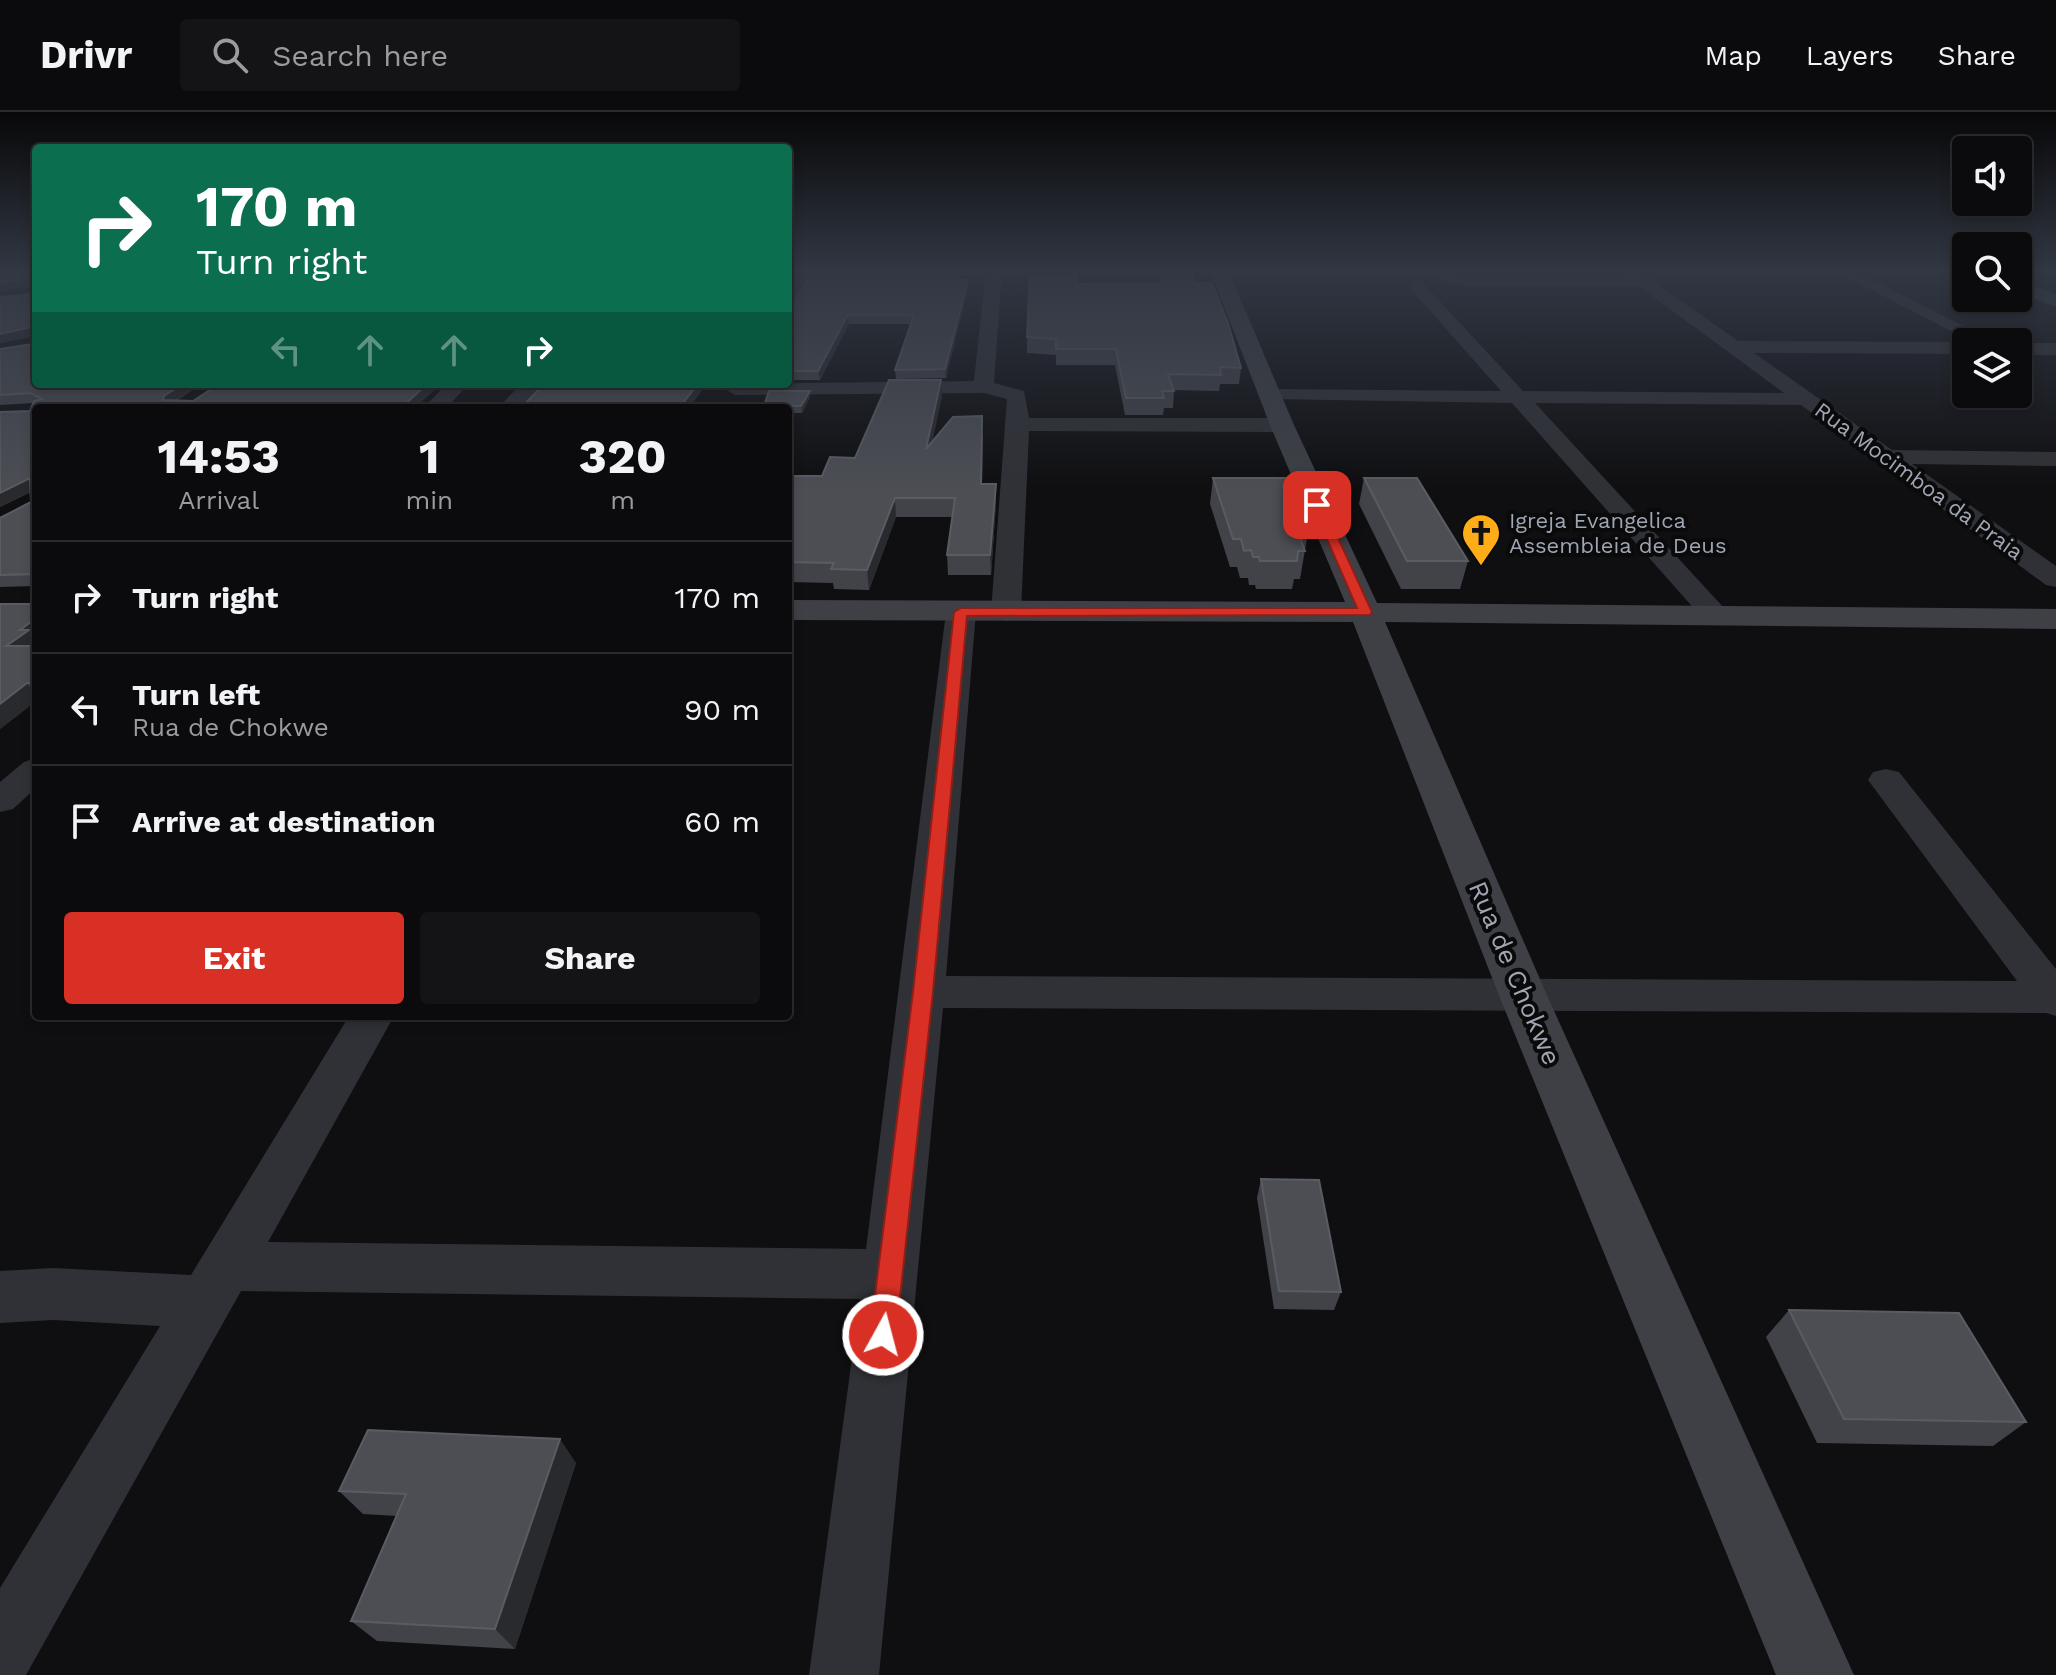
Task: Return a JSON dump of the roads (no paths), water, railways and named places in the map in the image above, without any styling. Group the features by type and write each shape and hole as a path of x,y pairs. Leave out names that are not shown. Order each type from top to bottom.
{"street":[{"path":"984,387 988,343"},
{"name":"Rua de Chokwe","path":"1249,343 1365,612 1522,993 1815,1675"},
{"path":"1469,343 1715,615"},
{"name":"Rua Mocimboa da Praia","path":"1727,343 2056,579"},
{"path":"1732,347 1952,348"},
{"path":"2032,349 2056,349"},
{"path":"792,386 984,387 1017,395 1018,424 983,612 923,992 844,1675"},
{"path":"438,404 455,388"},
{"path":"513,404 529,388"},
{"path":"1018,424 1520,399 1805,399"},
{"path":"1885,457 2056,459"},
{"path":"792,610 2056,619"},
{"path":"0,801 32,773"},
{"path":"1886,780 2054,998"},
{"path":"923,992 2054,998"},
{"path":"0,1653 370,1020"},
{"path":"0,1297 213,1284 890,1274"}],"place":[{"name":"Igreja Evangelica Assembleia de Deus","path":"1481,567"}]}
